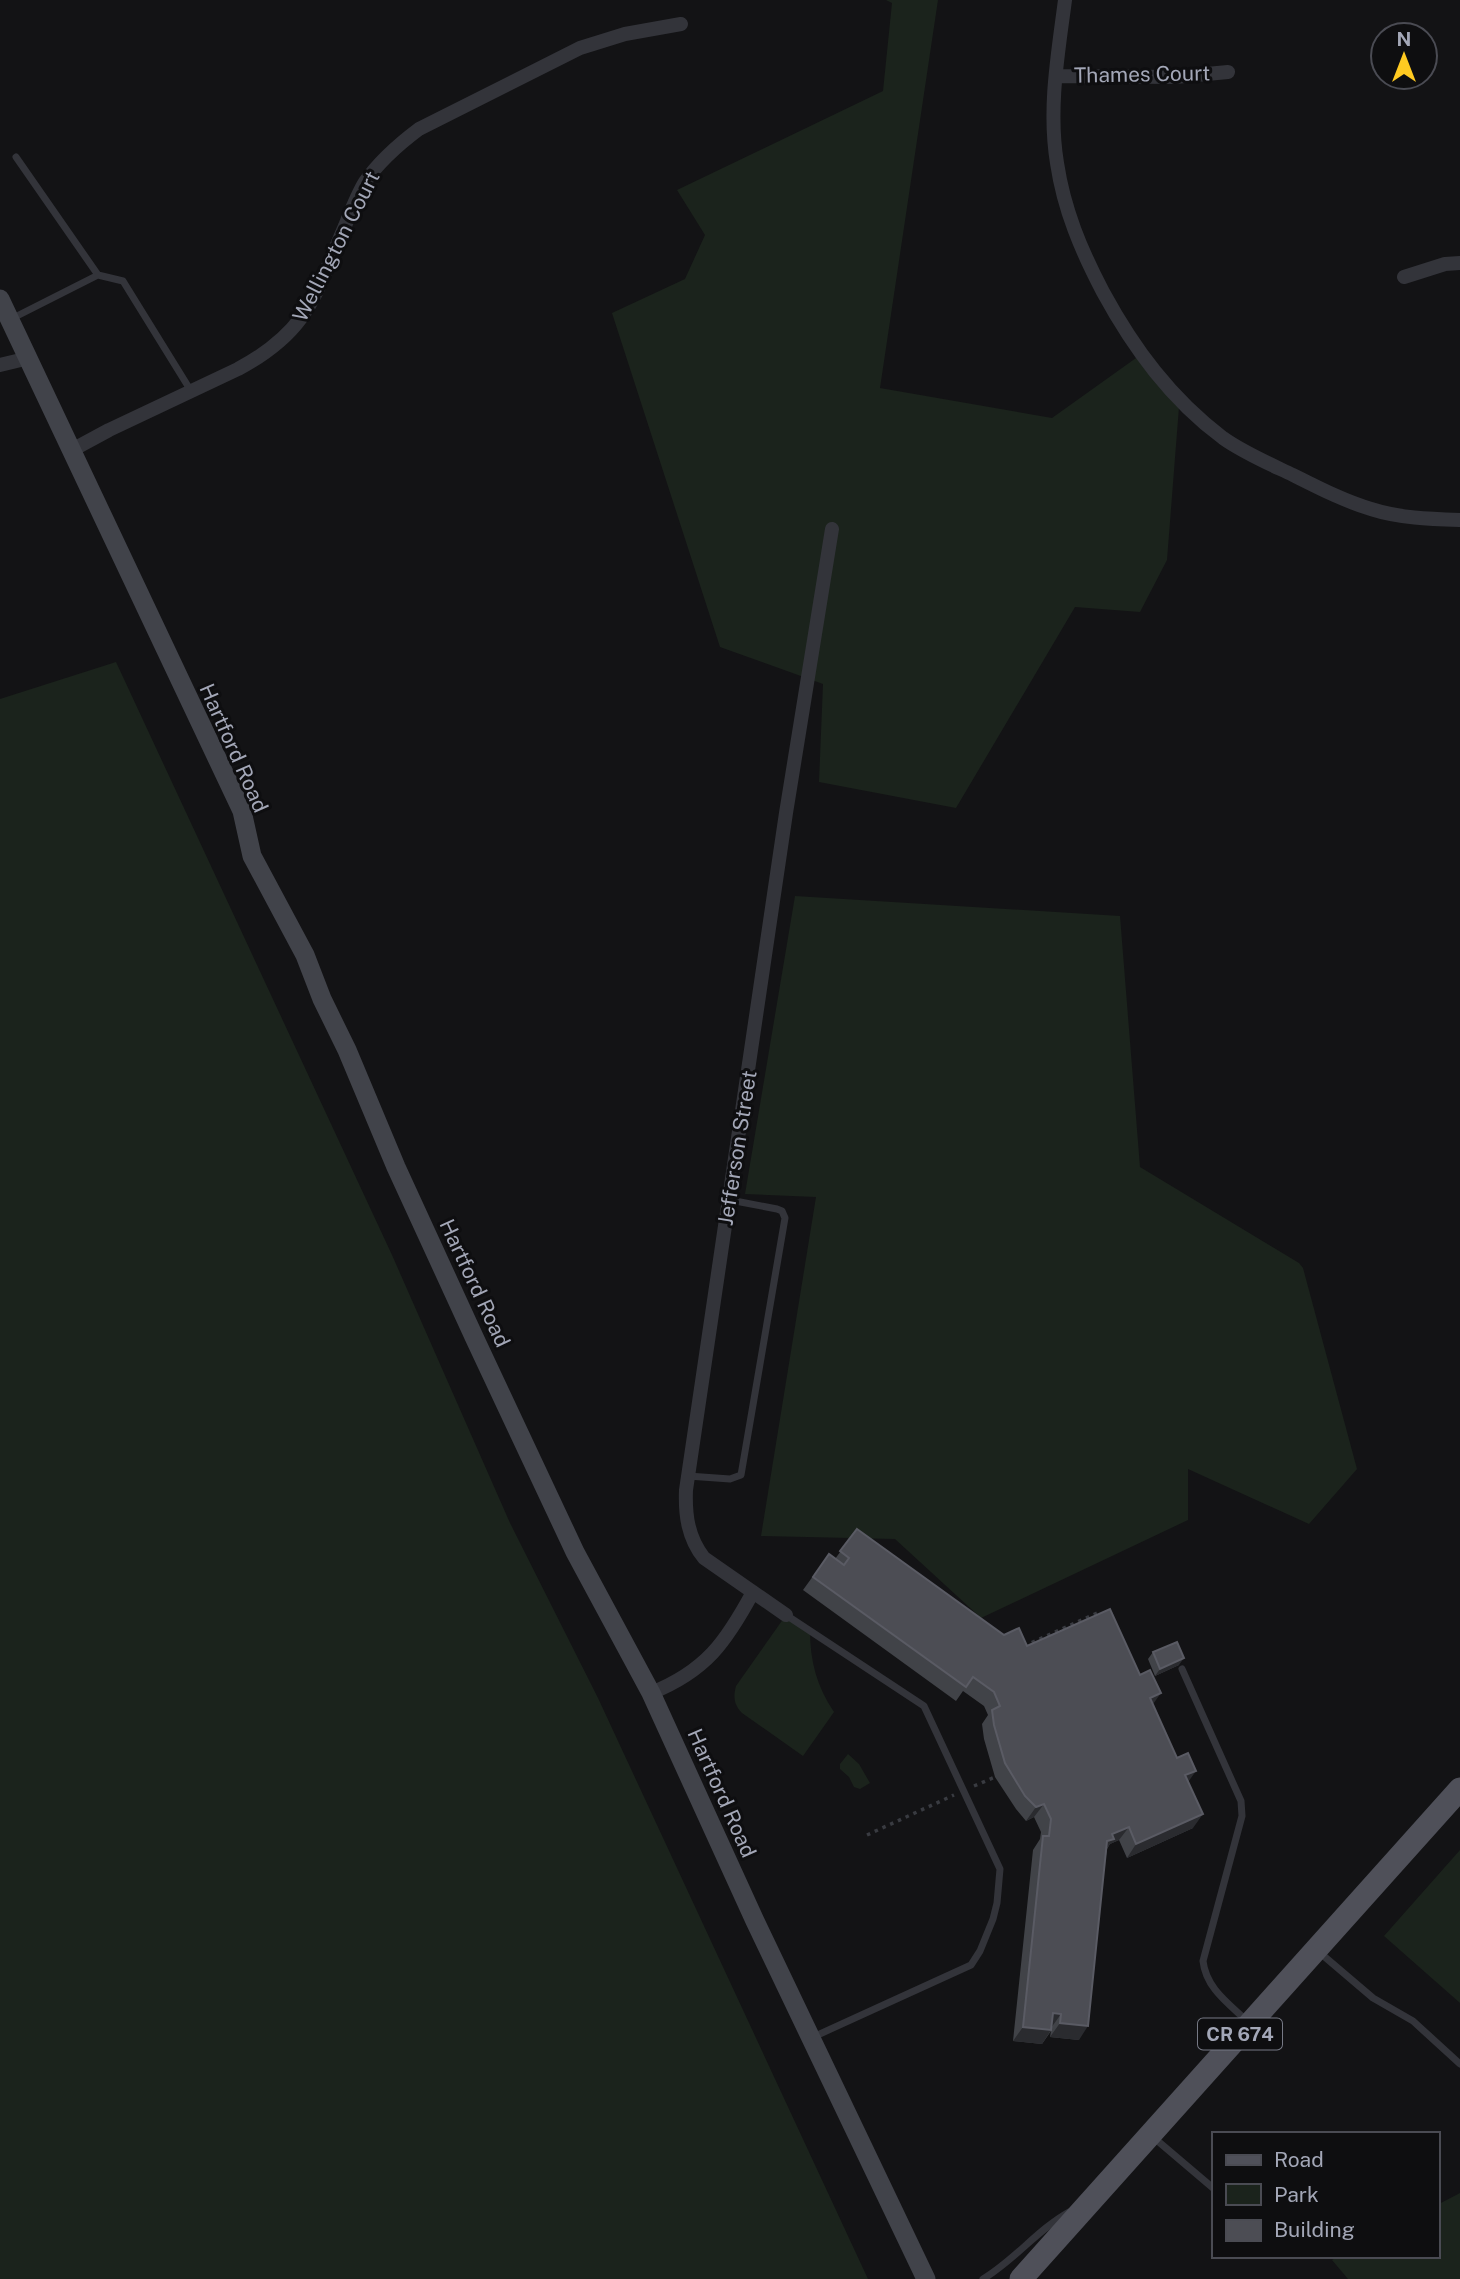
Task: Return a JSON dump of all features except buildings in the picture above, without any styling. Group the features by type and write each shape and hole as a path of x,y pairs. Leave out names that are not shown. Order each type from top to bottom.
{"main road":[{"name":"CR 674","path":"1021,2279 1460,1789"}],"street":[{"path":"1065,0 1055,76 1054,144 1059,180 1082,253 1137,349 1158,377 1225,440 1332,495 1373,510 1418,518 1460,520"},
{"name":"Wellington Court","path":"72,450 253,361 285,337 300,321 323,279 365,183 380,162 398,144 441,116 502,89 580,48 625,34 681,24"},
{"name":"Thames Court","path":"1055,76 1175,77 1228,72"},
{"path":"1404,277 1445,264 1460,263"},
{"name":"Hartford Road","path":"0,299 242,811 252,856 305,955 321,999 347,1050 396,1167 575,1552 651,1693 811,2038 927,2277"},
{"path":"0,365 29,358"},
{"name":"Jefferson Street","path":"786,1615 704,1558 696,1548 685,1508 786,813 832,529"},
{"path":"651,1693 684,1678 712,1656 734,1628 753,1592"}],"lane":[{"path":"16,157 98,275"},
{"path":"10,320 98,275 122,281 191,391"},
{"path":"688,1476 730,1479 741,1475 785,1217 782,1211 777,1209 730,1200"},
{"path":"786,1615 924,1706 1000,1870 998,1903 991,1927 971,1965 811,2038"},
{"path":"1182,1669 1236,1787 1242,1808 1203,1961 1204,1971 1217,1993 1250,2023"},
{"path":"1316,1950 1373,1998 1413,2021 1460,2064"},
{"path":"1150,2134 1212,2187"},
{"path":"983,2279 1006,2264 1051,2221 1091,2199"}],"path":[{"path":"1017,1649 1097,1613 1110,1618"},
{"path":"867,1835 995,1777"}],"green space":[{"path":"886,0 938,0 880,388 1052,418 1136,358 1179,407 1167,560 1140,612 1075,607 956,808 819,782 823,684 720,647 612,313 685,279 705,235 677,190 883,91 892,3"},
{"path":"116,662 392,1255 510,1523 598,1698 868,2279 0,2279 0,699"},
{"path":"795,896 1120,916 1140,1167 1299,1263 1303,1268 1357,1469 1309,1524 1188,1469 1188,1520 981,1618 895,1539 761,1536 816,1197 745,1194"},
{"path":"786,1615 810,1631 811,1653 816,1673 834,1712 803,1756 742,1713 735,1701 736,1686"},
{"path":"848,1754 859,1764 870,1783 860,1789 854,1787 849,1777 840,1769 840,1764"},
{"path":"1460,1850 1460,2003 1384,1936"},
{"path":"1460,2193 1460,2279 1348,2279 1332,2260 1439,2258 1439,2204"}]}
